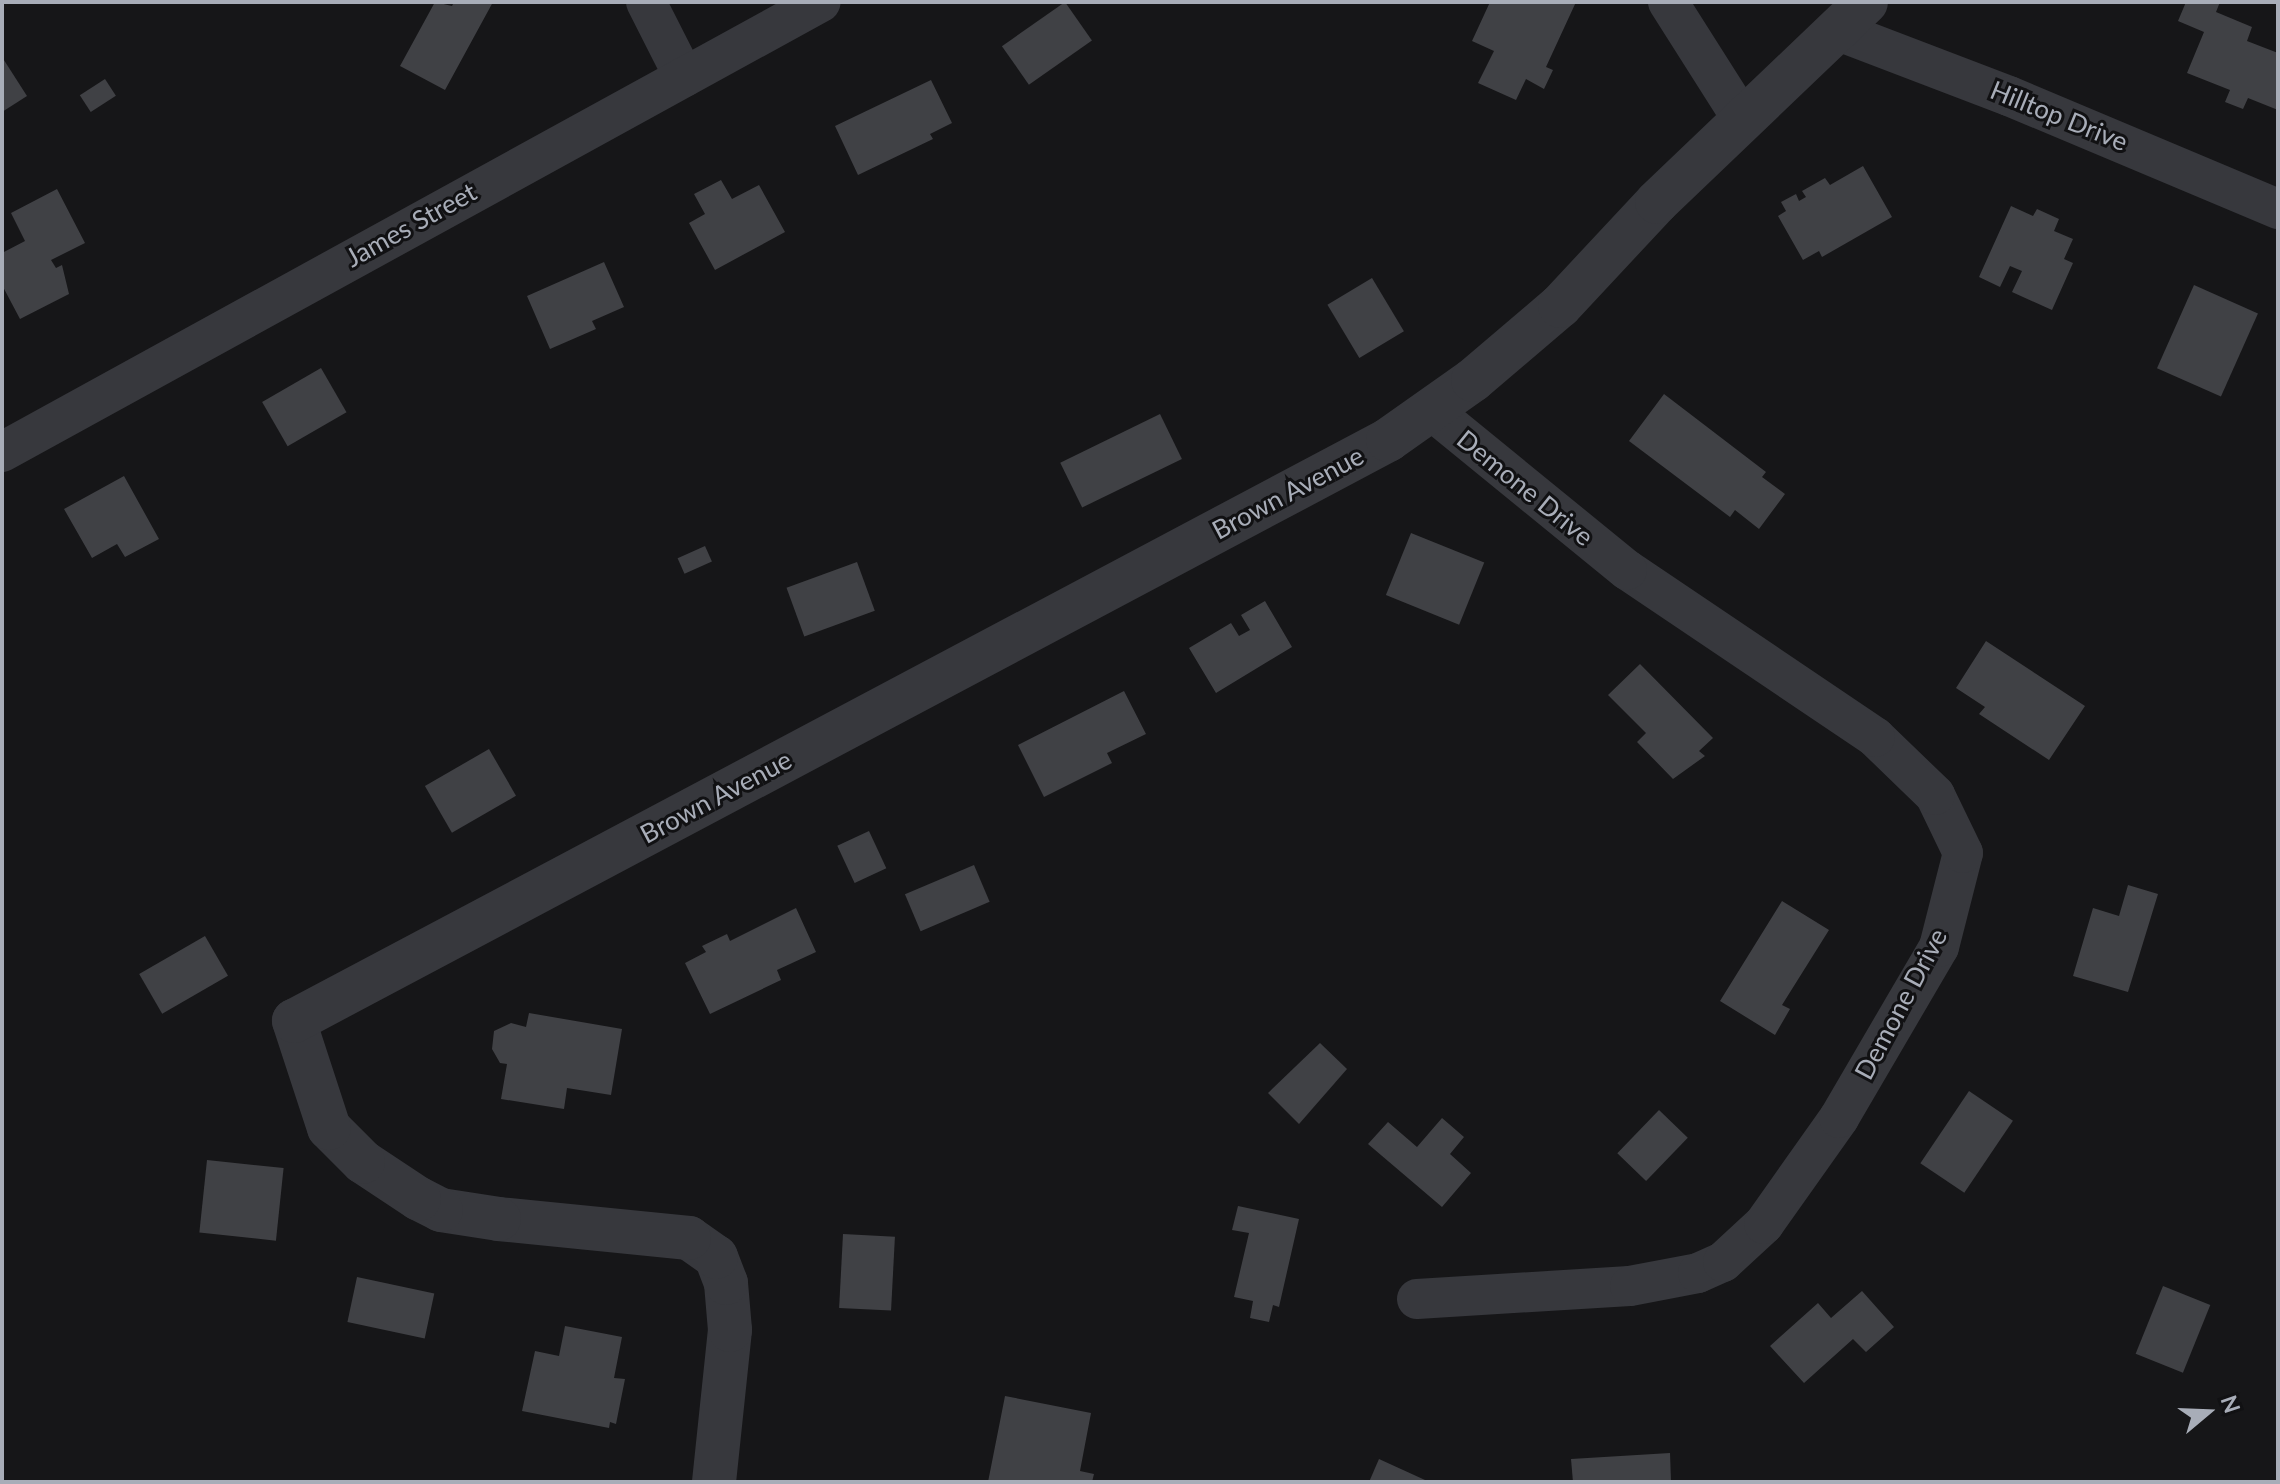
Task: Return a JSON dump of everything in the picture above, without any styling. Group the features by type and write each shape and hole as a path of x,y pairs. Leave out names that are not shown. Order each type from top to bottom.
{"street":[{"path":"646,2 684,77"},
{"name":"James Street","path":"3,450 821,2"},
{"path":"1668,2 1743,120"},
{"name":"Brown Avenue","path":"714,1482 730,1330 726,1283 716,1257 689,1238 499,1219 441,1210 419,1199 363,1162 329,1128 294,1021 1313,481 1431,410 1560,306 1743,120 1851,16"},
{"name":"Hilltop Drive","path":"1851,16 2009,96 2278,209"},
{"name":"Demone Drive","path":"1417,1299 1630,1286 1698,1273 1723,1262 1764,1224 1846,1105 1939,947 1963,853 1935,795 1875,737 1627,570 1431,410"}],"building":[{"path":"435,2 452,6 454,2 493,2 445,90 400,66"},
{"path":"1065,2 1092,41 1029,85 1002,46"},
{"path":"1490,2 1576,2 1546,67 1553,70 1544,89 1526,79 1516,100 1478,83 1494,51 1472,41"},
{"path":"2186,2 2220,2 2216,12 2252,27 2247,41 2278,53 2278,110 2248,98 2243,109 2225,102 2230,90 2187,73 2204,32 2178,21"},
{"path":"2,57 27,96 2,112"},
{"path":"105,79 116,96 91,112 80,95"},
{"path":"931,80 952,123 930,134 933,139 858,175 835,126"},
{"path":"1863,166 1892,217 1822,257 1819,251 1803,260 1778,216 1786,211 1781,202 1796,194 1799,201 1806,197 1802,191 1825,178 1830,185"},
{"path":"721,180 732,199 759,185 785,232 715,270 689,223 705,214 694,194"},
{"path":"57,189 85,243 51,260 56,268 62,265 69,294 20,319 2,285 2,253 25,241 11,213"},
{"path":"2011,206 2033,216 2037,209 2059,219 2054,231 2073,239 2064,259 2073,263 2052,310 2012,292 2022,271 2010,266 2000,287 1979,277"},
{"path":"604,262 624,307 592,321 596,329 550,349 527,296"},
{"path":"1372,278 1404,331 1359,358 1327,305"},
{"path":"2194,285 2258,313 2221,397 2157,368"},
{"path":"321,368 346,412 288,446 262,402"},
{"path":"1664,394 1766,472 1762,477 1785,494 1759,529 1735,510 1730,517 1629,441"},
{"path":"1160,414 1182,459 1082,508 1060,463"},
{"path":"124,476 159,539 125,557 117,544 92,558 64,509"},
{"path":"1411,533 1484,563 1459,625 1386,595"},
{"path":"705,546 712,562 685,574 678,558"},
{"path":"857,562 875,611 804,637 787,588"},
{"path":"1265,601 1292,647 1216,693 1189,648 1231,623 1239,636 1250,630 1241,615"},
{"path":"1986,641 2085,706 2049,760 1979,714 1985,707 1956,688"},
{"path":"1640,664 1713,738 1699,751 1705,756 1673,779 1637,742 1646,733 1608,695"},
{"path":"1124,691 1146,734 1107,753 1112,763 1044,797 1018,745"},
{"path":"489,749 516,796 452,833 425,786"},
{"path":"869,831 886,868 855,883 837,846"},
{"path":"974,865 990,902 921,931 905,894"},
{"path":"2128,885 2158,894 2128,992 2073,976 2093,908 2119,916"},
{"path":"1782,901 1829,930 1782,1005 1790,1009 1775,1035 1720,1001"},
{"path":"796,908 816,952 777,970 781,980 710,1014 685,963 706,952 702,946 727,934 730,941"},
{"path":"205,936 228,976 162,1014 139,974"},
{"path":"529,1013 622,1029 611,1095 567,1088 564,1109 501,1099 507,1064 500,1063 492,1049 494,1031 511,1023 526,1027"},
{"path":"1320,1043 1347,1069 1299,1124 1268,1093"},
{"path":"1969,1091 2013,1121 1964,1193 1920,1163"},
{"path":"1659,1110 1688,1138 1646,1181 1617,1153"},
{"path":"1442,1118 1464,1137 1450,1154 1471,1173 1442,1207 1368,1144 1388,1122 1417,1147"},
{"path":"207,1160 284,1168 276,1241 199,1233"},
{"path":"1238,1206 1299,1219 1279,1307 1273,1305 1269,1322 1250,1318 1253,1301 1234,1297 1249,1233 1232,1230"},
{"path":"843,1234 895,1237 891,1311 839,1308"},
{"path":"357,1277 434,1293 425,1338 347,1322"},
{"path":"2163,1286 2210,1305 2183,1373 2136,1354"},
{"path":"1862,1291 1894,1327 1866,1352 1853,1339 1804,1383 1770,1346 1818,1303 1831,1318"},
{"path":"565,1326 622,1337 614,1378 625,1379 616,1424 610,1422 609,1428 522,1411 535,1351 559,1356"},
{"path":"1005,1396 1091,1413 1080,1471 1094,1474 1092,1482 988,1482"},
{"path":"1670,1453 1671,1482 1573,1482 1571,1459"},
{"path":"1379,1459 1425,1480 1369,1482"}]}
